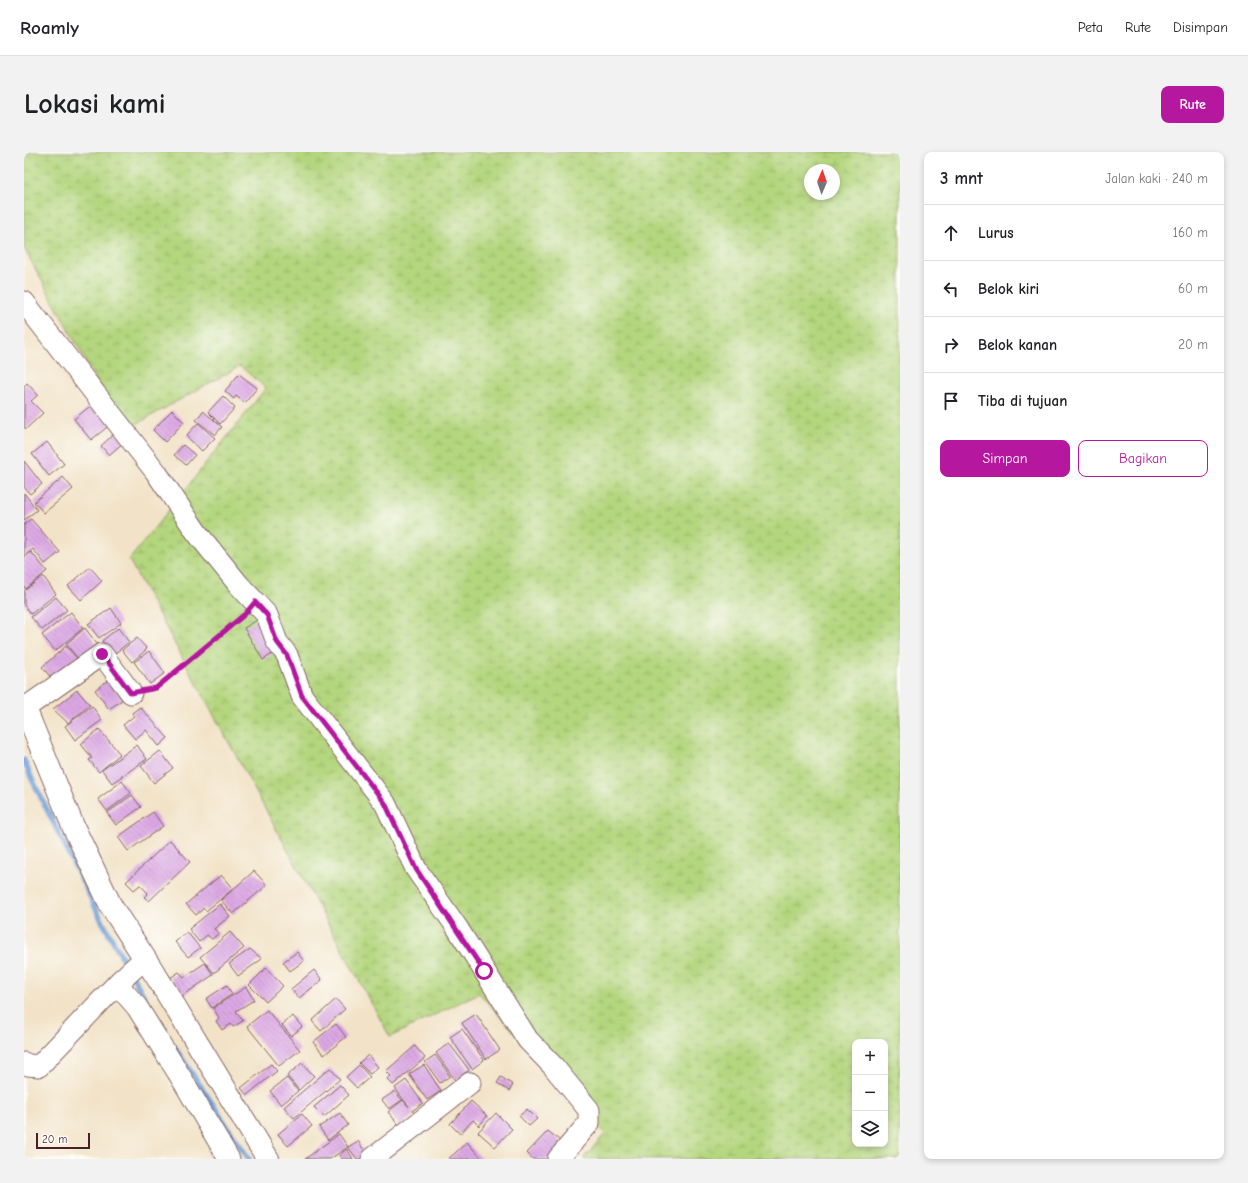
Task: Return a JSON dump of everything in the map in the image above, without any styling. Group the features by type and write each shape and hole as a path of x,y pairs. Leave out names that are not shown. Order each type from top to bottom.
{"street":[{"path":"24,302 156,472 197,533 267,615 277,642 287,655 302,696 385,803 416,869 456,926 528,1040 553,1066 589,1110 589,1123 558,1159"},
{"path":"131,693 102,654 24,707 90,865 140,962 160,982 268,1159"},
{"path":"24,1063 39,1066 140,962"},
{"path":"118,983 137,1007 182,1079 229,1159"},
{"path":"372,1159 470,1083"}],"path":[{"path":"131,693 156,688 245,614 255,602"}],"green space":[{"path":"24,152 900,152 900,1159 583,1159 605,1134 479,993 390,1037 129,560 266,388 240,366 124,431 24,248"}],"building":[{"path":"239,374 257,388 245,403 236,396 234,399 225,391"},
{"path":"27,383 38,395 31,401 43,413 26,429 24,427 24,386"},
{"path":"223,396 235,408 220,424 208,412"},
{"path":"94,403 111,424 91,440 74,419"},
{"path":"172,410 184,422 165,442 153,430"},
{"path":"203,411 222,427 215,435 196,420"},
{"path":"198,423 215,438 202,451 186,436"},
{"path":"117,431 126,440 109,455 101,446"},
{"path":"47,442 64,464 49,476 32,454"},
{"path":"183,445 195,455 186,465 174,455"},
{"path":"24,461 42,484 30,494 24,487"},
{"path":"63,477 73,489 44,513 34,502"},
{"path":"24,493 37,510 24,520"},
{"path":"31,519 60,552 45,564 33,549 24,556 24,525"},
{"path":"31,552 47,571 26,589 24,587 24,558"},
{"path":"90,567 102,581 81,600 68,586"},
{"path":"43,576 56,594 31,614 24,605 24,591"},
{"path":"56,597 67,610 42,630 31,617"},
{"path":"111,608 121,623 99,638 88,624"},
{"path":"71,612 83,628 55,651 42,635"},
{"path":"259,619 278,650 263,660 244,628"},
{"path":"85,628 97,644 78,659 66,644"},
{"path":"118,628 129,642 113,655 102,641"},
{"path":"137,638 147,649 132,662 122,650"},
{"path":"66,646 78,659 53,680 42,667"},
{"path":"149,651 165,673 150,684 134,662"},
{"path":"108,680 122,700 109,709 95,690"},
{"path":"77,690 90,705 68,723 53,709"},
{"path":"92,706 102,720 75,740 65,726"},
{"path":"140,707 168,738 159,746 146,730 135,739 123,725 134,716 132,713"},
{"path":"99,729 120,754 99,772 89,760 92,758 81,744"},
{"path":"137,745 147,759 112,783 102,770"},
{"path":"160,751 173,768 154,783 141,766"},
{"path":"122,781 131,793 107,811 98,799"},
{"path":"132,795 141,807 116,825 107,813"},
{"path":"153,812 163,826 128,851 118,837"},
{"path":"170,840 190,862 149,901 144,897 148,893 140,885 134,890 126,882"},
{"path":"254,871 267,885 233,914 221,900"},
{"path":"221,875 233,889 206,911 204,908 196,915 186,904"},
{"path":"220,904 230,916 214,929 219,933 212,939 207,935 199,942 189,929"},
{"path":"187,932 200,948 188,957 175,942"},
{"path":"230,932 244,948 214,973 200,957"},
{"path":"250,949 262,959 238,976 229,964"},
{"path":"297,952 304,961 290,971 283,962"},
{"path":"205,963 213,975 182,996 170,978 179,972 184,977"},
{"path":"266,968 283,986 266,1002 249,985"},
{"path":"314,970 322,980 299,998 291,989"},
{"path":"227,985 232,994 212,1008 206,999"},
{"path":"246,987 254,1000 236,1011 243,1021 233,1027 231,1024 222,1030 216,1021 219,1018 213,1008"},
{"path":"336,999 345,1009 321,1031 312,1021"},
{"path":"267,1010 300,1050 279,1066 247,1026"},
{"path":"476,1014 500,1050 486,1059 462,1023"},
{"path":"293,1016 302,1027 291,1036 282,1025"},
{"path":"336,1024 346,1037 324,1055 313,1042"},
{"path":"462,1029 484,1060 472,1069 450,1037"},
{"path":"449,1043 469,1070 455,1080 436,1053"},
{"path":"415,1046 425,1058 393,1085 387,1079 391,1076 386,1071"},
{"path":"368,1055 378,1067 370,1074 359,1063"},
{"path":"435,1055 450,1076 440,1083 425,1062"},
{"path":"302,1063 314,1076 299,1090 287,1076"},
{"path":"271,1064 277,1071 247,1095 241,1088"},
{"path":"359,1065 370,1077 357,1088 346,1077"},
{"path":"424,1065 441,1091 427,1100 409,1074"},
{"path":"330,1068 340,1079 294,1118 284,1107"},
{"path":"501,1077 513,1085 509,1091 497,1083"},
{"path":"287,1078 298,1091 281,1105 270,1091"},
{"path":"406,1080 423,1103 412,1111 415,1114 400,1126 388,1112 403,1100 409,1107 395,1088"},
{"path":"340,1085 349,1095 324,1117 314,1107"},
{"path":"395,1091 402,1100 389,1109 382,1100"},
{"path":"471,1101 487,1116 479,1126 473,1120 460,1134 450,1124"},
{"path":"527,1109 537,1119 529,1126 519,1116"},
{"path":"340,1113 348,1125 328,1140 319,1127"},
{"path":"496,1113 512,1129 495,1147 478,1132"},
{"path":"302,1114 312,1126 288,1146 278,1134"},
{"path":"548,1131 564,1144 550,1159 533,1159 527,1153"},
{"path":"339,1134 348,1147 330,1159 305,1159"},
{"path":"358,1141 367,1155 362,1159 357,1159 348,1147"},
{"path":"467,1142 482,1159 448,1159 455,1153"},
{"path":"347,1149 353,1159 342,1159 339,1155"}],"waterway":[{"path":"24,760 101,919 128,968"},
{"path":"132,975 157,1020"},
{"path":"173,1045 249,1159"}],"route":[{"path":"102,654 131,693 156,688 245,614 255,602 267,615 277,642 287,655 302,696 385,803 416,869 456,926 484,971"}]}
